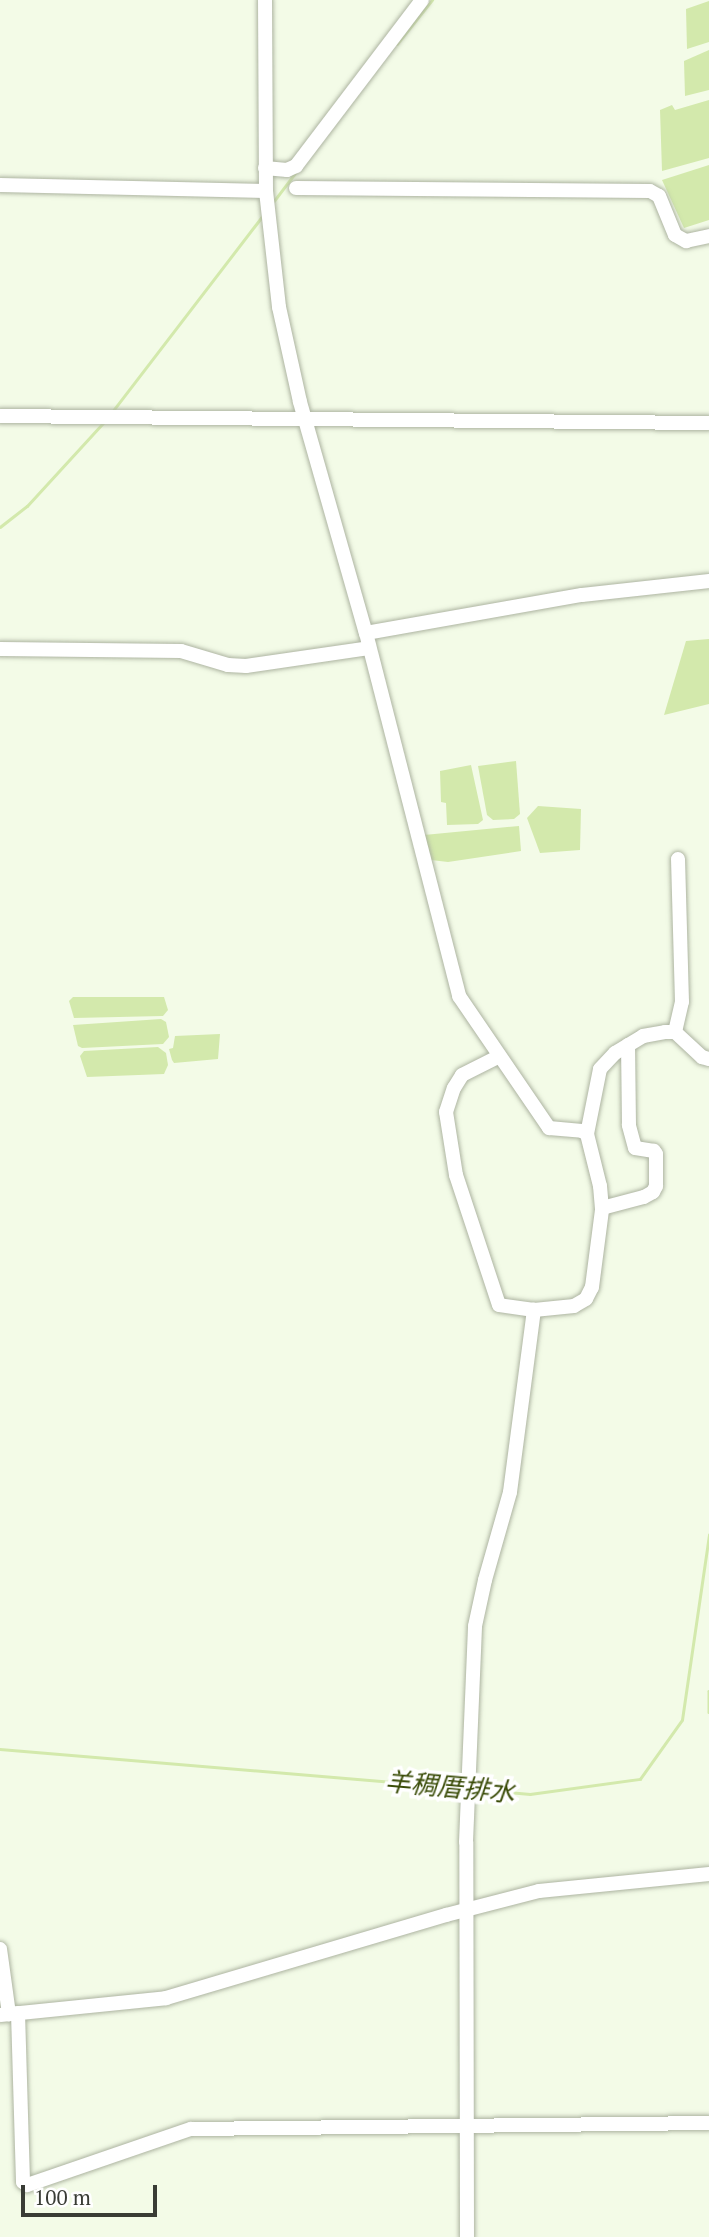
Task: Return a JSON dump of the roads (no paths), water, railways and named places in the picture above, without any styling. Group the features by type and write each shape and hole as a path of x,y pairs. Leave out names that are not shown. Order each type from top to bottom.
{"street":[{"path":"265,0 268,76 265,167 279,307 304,419 366,633 458,996 550,1128 582,1131 587,1134"},
{"path":"265,167 287,170 296,166 422,0"},
{"path":"0,185 268,201"},
{"path":"296,188 650,191 659,196 675,235 686,241 709,236"},
{"path":"0,416 709,423"},
{"path":"366,633 582,595 709,581"},
{"path":"0,649 181,651 228,665 246,666 369,648"},
{"path":"674,1032 682,1002 678,859"},
{"path":"498,1057 462,1075 454,1088 446,1112 456,1175 499,1305 534,1310 574,1306 586,1299 592,1287 602,1208 600,1186 587,1134 600,1069 628,1045 656,1032 674,1032 702,1057 709,1059"},
{"path":"602,1208 644,1197 653,1192 656,1186 656,1154 654,1151 635,1148 629,1125 628,1045"},
{"path":"467,2237 468,1799 475,1626 510,1492 534,1310"},
{"path":"9,2014 166,1998 539,1891 709,1874"},
{"path":"0,1949 9,2014 23,2182 27,2185 191,2129 709,2123"}],"waterway":[{"path":"397,44 432,0"},
{"path":"274,201 295,173"},
{"path":"112,412 263,215"},
{"path":"0,527 27,506 103,423"},
{"name":"羊稠厝排水","path":"474,1789 530,1794 640,1779 682,1720 709,1535"},
{"path":"709,1691 709,1712"},
{"name":"羊稠厝排水","path":"0,1749 464,1788"}]}
